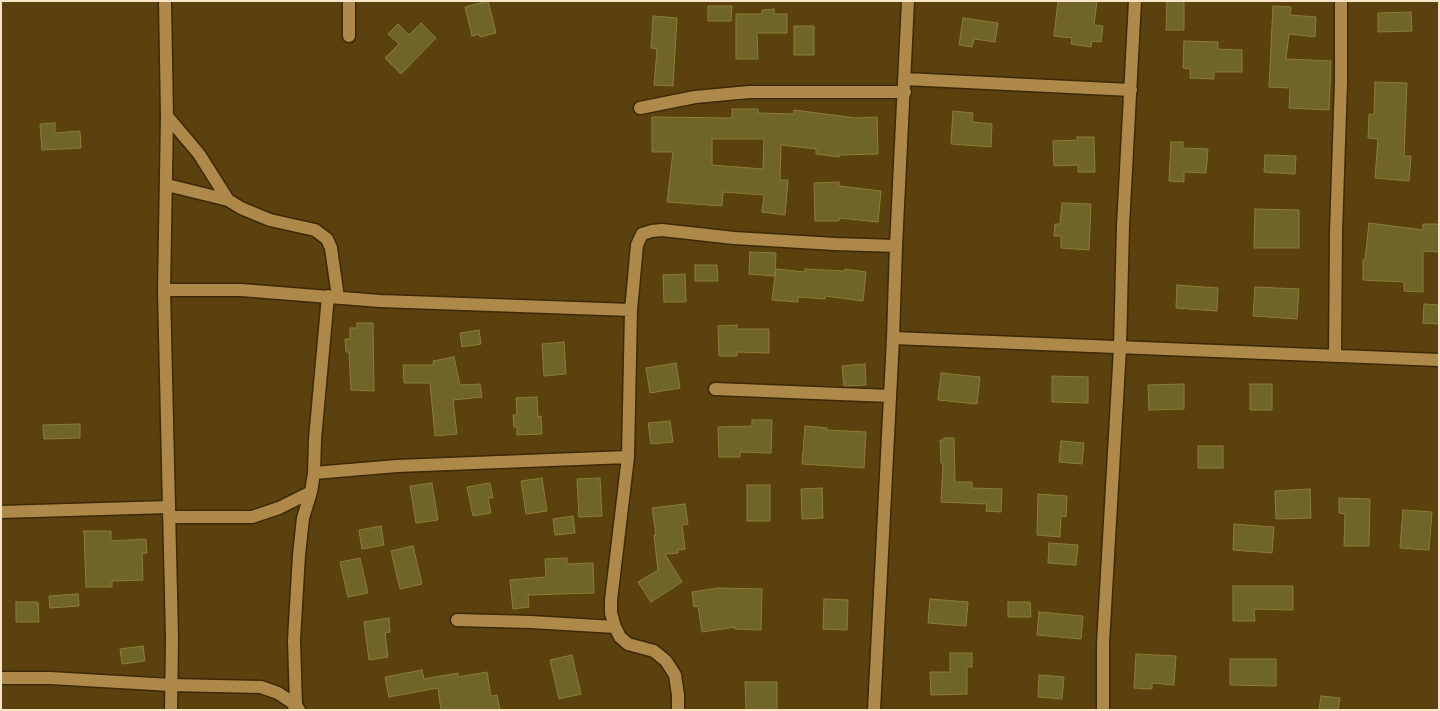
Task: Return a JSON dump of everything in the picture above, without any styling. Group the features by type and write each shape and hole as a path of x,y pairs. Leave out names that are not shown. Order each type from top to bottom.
{"street":[{"path":"165,1 167,116 164,290 171,710"},
{"path":"349,1 350,36"},
{"path":"874,710 908,1"},
{"path":"1103,710 1104,643 1120,348 1123,226 1135,1"},
{"path":"1335,354 1341,1"},
{"path":"640,108 695,97 749,92 905,86 1131,90"},
{"path":"167,116 199,154 228,200"},
{"path":"166,186 228,200 241,208 270,220 314,230 327,239 331,248 333,296 315,439 314,473 311,492 303,518 299,555 294,640 296,708"},
{"path":"678,710 675,675 666,661 654,651 628,644 620,637 615,627 611,600 628,457 631,310 637,245 642,234 662,230 734,238 896,246"},
{"path":"164,290 241,290 380,301 631,310"},
{"path":"893,338 1120,348 1335,354 1439,360"},
{"path":"715,389 890,396"},
{"path":"314,473 397,466 628,457"},
{"path":"1,512 169,512 252,516 279,508 311,492"},
{"path":"457,620 615,627"},
{"path":"1,678 50,678 171,686 261,687 278,693 296,708"}],"building":[{"path":"488,1 496,33 480,37 479,34 472,36 465,7"},
{"path":"1058,1 1097,1 1094,25 1103,26 1101,42 1092,41 1091,47 1071,44 1072,38 1054,36"},
{"path":"1167,1 1184,1 1184,30 1166,30"},
{"path":"708,6 732,6 731,21 708,21"},
{"path":"1273,6 1291,7 1290,15 1316,17 1315,37 1289,34 1286,59 1331,61 1329,110 1289,108 1290,88 1269,87"},
{"path":"774,9 774,14 787,14 787,33 757,33 758,59 736,59 736,14 762,14 762,10"},
{"path":"1411,12 1412,31 1378,32 1378,13"},
{"path":"653,16 677,18 673,86 654,85 657,49 651,48"},
{"path":"963,18 998,23 995,42 974,39 972,47 959,45"},
{"path":"421,23 436,38 401,74 385,58 399,44 388,34 398,24 409,35"},
{"path":"794,26 814,26 814,55 794,55"},
{"path":"1184,41 1218,42 1218,49 1242,50 1242,72 1214,72 1214,79 1190,78 1190,69 1183,68"},
{"path":"1375,82 1407,83 1404,156 1411,156 1409,181 1375,178 1378,139 1368,138 1369,114 1374,115"},
{"path":"732,109 758,109 758,113 794,114 794,110 856,118 877,117 878,154 840,155 839,157 816,154 816,149 781,145 780,180 788,180 785,215 762,212 764,195 723,192 722,206 667,202 673,152 652,152 652,117 732,118","holes":["712,139 764,139 763,169 712,165"]},
{"path":"953,111 973,113 972,122 992,124 991,147 951,144"},
{"path":"55,123 55,133 80,131 81,148 42,150 40,124"},
{"path":"1077,137 1094,137 1095,172 1078,172 1078,165 1054,166 1053,141 1078,140"},
{"path":"1171,142 1183,142 1183,148 1208,149 1206,173 1184,172 1184,182 1169,181"},
{"path":"1265,155 1296,156 1295,174 1264,172"},
{"path":"839,182 839,186 881,191 878,222 839,218 839,221 815,221 814,183"},
{"path":"1062,203 1091,204 1089,250 1061,248 1061,236 1054,236 1055,224 1060,224"},
{"path":"1255,209 1299,210 1299,248 1254,248"},
{"path":"1369,223 1423,230 1423,224 1439,224 1439,252 1423,251 1423,292 1404,291 1404,282 1363,280 1363,260 1365,260"},
{"path":"750,252 776,253 775,276 749,274"},
{"path":"695,265 717,265 718,281 695,281"},
{"path":"776,269 805,272 805,269 844,271 845,269 866,272 863,301 825,296 825,299 798,297 798,302 772,300"},
{"path":"685,274 686,302 664,302 663,275"},
{"path":"1177,285 1218,288 1217,311 1176,308"},
{"path":"1255,287 1299,289 1297,319 1253,316"},
{"path":"1424,304 1439,305 1439,324 1423,323"},
{"path":"357,323 373,323 374,391 351,390 349,352 346,352 345,339 350,339 350,328 357,328"},
{"path":"737,325 737,329 769,329 769,353 737,352 737,356 719,356 718,326"},
{"path":"479,330 481,344 462,347 460,333"},
{"path":"564,342 566,374 544,376 542,344"},
{"path":"454,357 460,385 480,384 482,397 453,400 457,434 435,436 430,383 404,383 403,365 434,365 433,361"},
{"path":"676,363 680,388 650,393 646,368"},
{"path":"865,364 866,385 844,386 842,366"},
{"path":"941,373 980,377 977,404 938,400"},
{"path":"1052,376 1088,377 1088,403 1052,402"},
{"path":"1184,384 1184,409 1149,410 1148,385"},
{"path":"1250,384 1272,384 1272,410 1250,410"},
{"path":"537,397 538,417 541,416 542,434 517,435 517,427 514,427 513,415 517,415 516,398"},
{"path":"752,420 772,420 771,453 740,452 740,457 719,457 718,427 752,426"},
{"path":"670,421 673,442 651,444 648,423"},
{"path":"80,424 80,438 44,439 43,425"},
{"path":"805,426 827,428 827,430 866,432 864,468 802,464"},
{"path":"944,438 954,438 955,482 972,482 972,488 1002,489 1001,512 986,511 987,504 941,502 943,463 941,463 940,440 944,440"},
{"path":"1061,441 1084,443 1082,464 1059,462"},
{"path":"1198,446 1223,446 1223,468 1198,468"},
{"path":"542,478 547,511 526,514 521,481"},
{"path":"600,478 602,516 579,517 577,479"},
{"path":"432,483 438,520 416,523 410,486"},
{"path":"490,483 493,498 488,498 491,513 473,516 467,487"},
{"path":"747,485 770,485 770,521 747,521"},
{"path":"822,488 823,518 802,519 801,489"},
{"path":"1310,489 1311,518 1276,519 1275,491"},
{"path":"1038,494 1067,496 1066,517 1061,516 1060,537 1037,535"},
{"path":"1339,498 1370,499 1369,546 1344,546 1345,514 1339,513"},
{"path":"685,504 688,524 682,525 685,549 678,550 678,553 665,554 682,582 651,602 638,582 658,570 652,508"},
{"path":"1403,510 1432,512 1429,550 1400,548"},
{"path":"573,516 575,533 555,535 553,519"},
{"path":"1234,524 1274,527 1272,553 1233,550"},
{"path":"381,526 384,545 362,549 359,530"},
{"path":"84,531 111,531 111,541 146,539 147,553 142,553 143,580 112,581 112,587 86,587"},
{"path":"1049,543 1078,545 1076,565 1048,563"},
{"path":"413,546 422,584 400,589 391,551"},
{"path":"360,558 368,593 348,597 340,562"},
{"path":"567,558 567,564 593,563 594,593 528,595 529,607 513,609 510,580 546,577 545,559"},
{"path":"1233,586 1293,586 1293,610 1254,609 1255,621 1233,621"},
{"path":"718,588 762,589 761,630 735,629 735,627 702,632 698,606 694,607 692,592"},
{"path":"78,594 79,606 50,608 49,596"},
{"path":"824,599 848,600 847,630 823,629"},
{"path":"930,599 968,602 966,626 928,623"},
{"path":"16,602 38,602 39,622 16,622"},
{"path":"1008,602 1030,602 1031,617 1008,617"},
{"path":"1039,612 1083,616 1081,639 1037,635"},
{"path":"389,618 390,632 385,633 388,657 369,660 364,622"},
{"path":"143,646 145,661 122,664 120,649"},
{"path":"950,653 972,653 972,667 967,667 967,694 931,695 930,672 950,672"},
{"path":"1136,654 1176,656 1174,685 1152,683 1152,689 1134,688"},
{"path":"572,655 581,694 559,699 550,660"},
{"path":"1230,659 1276,659 1276,686 1230,685"},
{"path":"422,670 424,679 458,673 458,677 487,672 491,696 497,695 500,710 441,710 438,688 389,697 385,677"},
{"path":"1039,675 1064,677 1062,699 1038,697"},
{"path":"745,682 777,682 777,710 746,710"},
{"path":"1321,696 1340,698 1338,710 1319,710"}]}
